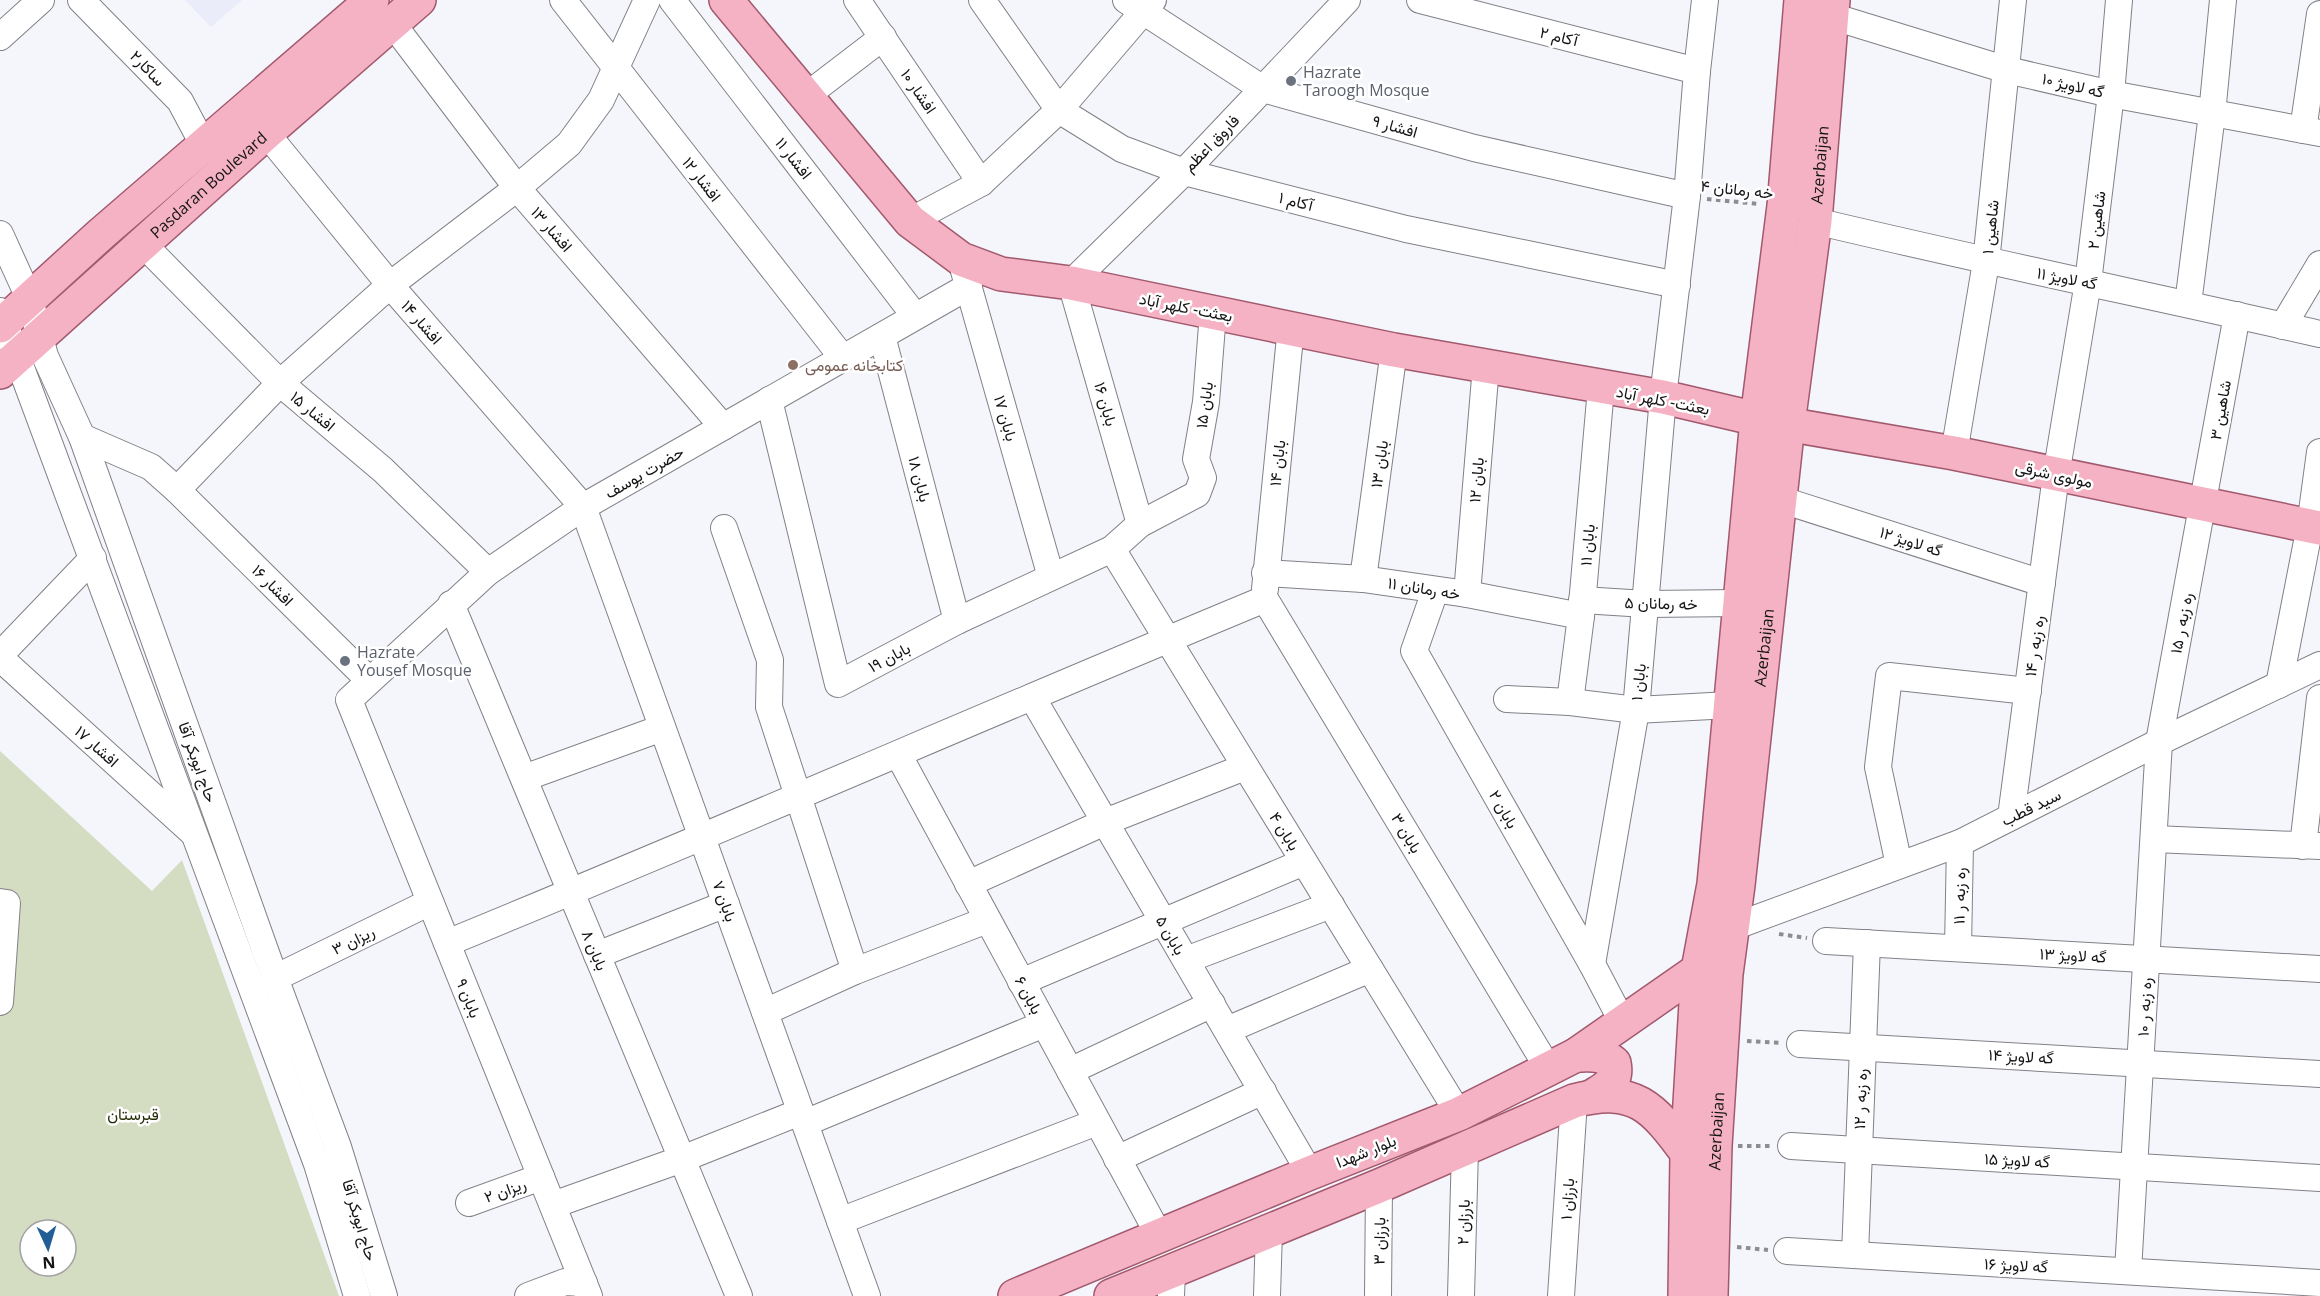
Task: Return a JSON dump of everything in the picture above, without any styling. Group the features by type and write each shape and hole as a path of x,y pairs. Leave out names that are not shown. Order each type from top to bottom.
{"main road":[{"name":"Pasdaran Boulevard","path":"8,315 204,146 382,11 419,0"},
{"name":"بعثت- کلهر آباد","path":"726,0 910,221 965,273 1001,274 1071,283 1394,350 1601,388 1663,397 1772,422"},
{"name":"Azerbaijan","path":"1685,1296 1701,1149 1712,972 1779,499 1772,422 1784,206 1802,0"},
{"name":"Azerbaijan","path":"1712,1296 1712,1246 1701,1149 1722,1040 1712,972 1733,927 1726,885 1730,705 1740,603 1772,422 1815,221 1832,8"},
{"name":"Pasdaran Boulevard","path":"19,355 266,133 382,11"},
{"name":"مولوی شرقی","path":"1772,422 1954,453 2315,527"},
{"name":"بلوار شهدا","path":"1015,1296 1459,1114 1562,1062 1623,1023 1712,972"},
{"path":"1111,1296 1171,1284 1269,1230 1583,1099 1610,1086 1615,1077 1614,1063 1608,1057 1600,1055 1562,1062"},
{"path":"1583,1099 1625,1097 1642,1103 1667,1126 1701,1149"}],"street":[{"path":"0,37 41,0"},
{"name":"ساکار۲","path":"81,0 180,101 204,146"},
{"name":"افشار ۱۲","path":"563,0 842,357"},
{"path":"177,490 280,383 390,285 517,188 569,144 601,100 647,0"},
{"name":"افشار ۱۱","path":"672,0 915,316"},
{"name":"افشار ۱۰","path":"857,0 981,183"},
{"name":"آکام ۱","path":"982,0 1059,110 1122,149 1184,172 1406,229 1677,285"},
{"name":"آکام ۲","path":"1420,0 1697,71"},
{"name":"بابان ۱","path":"1592,964 1635,710 1663,397 1687,196 1705,0"},
{"name":"شاهین ۱","path":"1954,453 1986,262 2013,0"},
{"name":"شاهین ۲","path":"2056,475 2088,282 2111,94 2119,0"},
{"path":"2188,304 2212,114 2223,0"},
{"name":"فاروق اعظم","path":"1071,283 1184,172 1344,1"},
{"path":"910,221 981,183 1059,110 1141,4"},
{"name":"افشار ۹","path":"1141,4 1263,89 1474,148 1687,196"},
{"name":"گه لاویژ ۱۰","path":"1832,8 2007,70 2111,94 2312,132"},
{"name":"افشار ۱۳","path":"382,11 517,188 723,427"},
{"path":"2312,132 2320,14"},
{"path":"806,96 883,37"},
{"name":"افشار ۱۴","path":"266,133 390,285 583,507"},
{"name":"گه لاویژ ۱۱","path":"1815,221 1986,262 2088,282 2320,334"},
{"name":"حاج ابوبکر آقا","path":"0,234 6,265 8,315 19,355 193,833 317,1164 357,1296"},
{"name":"افشار ۱۵","path":"143,244 280,383 383,470 488,572"},
{"path":"2283,326 2319,266"},
{"name":"حضرت یوسف","path":"349,700 488,572 583,507 915,316 965,273"},
{"name":"بابان ۱۷","path":"965,273 1051,577"},
{"name":"بابان ۱۶","path":"1071,283 1140,524"},
{"name":"بابان ۱۵","path":"1197,494 1203,478 1196,459 1206,402 1214,313"},
{"name":"حاج ابوبکر آقا","path":"8,315 19,355"},
{"name":"شاهین ۳","path":"2204,504 2237,315"},
{"name":"بابان ۱۴","path":"1265,599 1291,327"},
{"name":"بابان ۱۸","path":"882,336 957,621"},
{"name":"بابان ۱۳","path":"1364,579 1394,350"},
{"name":"حاج ابوبکر آقا","path":"19,355 45,356 82,437 275,978 338,1147 384,1296"},
{"name":"بابان ۱۲","path":"1467,594 1486,366"},
{"name":"بابان ۱۱","path":"1570,702 1582,608 1601,388"},
{"name":"بابان ۱۹","path":"769,400 838,684 957,621 1112,549 1140,524 1197,494"},
{"name":"افشار ۱۶","path":"82,437 151,467 369,680"},
{"path":"2279,685 2315,527 2320,452"},
{"name":"ره زبه ر ۱۴","path":"2011,817 2056,475"},
{"name":"گه لاویژ ۱۲","path":"1779,499 2042,583"},
{"name":"ره زبه ر ۱۵","path":"2159,742 2204,504"},
{"name":"بابان ۷","path":"583,507 867,1296"},
{"path":"724,528 770,660 769,707 855,971"},
{"name":"بابان ۴","path":"1112,549 1459,1114"},
{"path":"0,657 93,558"},
{"name":"خه رمانان ۱۱","path":"1266,573 1364,579 1435,591 1582,608"},
{"name":"بابان ۲","path":"1435,591 1414,651 1592,964 1623,1023"},
{"path":"447,943 702,838 1265,599"},
{"name":"بابان ۳","path":"1265,599 1562,1062"},
{"name":"خه رمانان ۵","path":"1582,608 1646,604 1740,603"},
{"name":"بابان ۸","path":"452,604 739,1296"},
{"name":"افشار ۱۷","path":"0,657 193,833"},
{"name":"سید قطب","path":"1733,927 1960,843 2159,742 2320,665"},
{"path":"1899,865 1878,766 1889,676 2028,690"},
{"name":"بابان ۵","path":"1032,697 1311,1173"},
{"path":"2154,839 2312,846 2320,698"},
{"path":"1508,699 1570,702 1635,710 1730,705"},
{"name":"بابان ۹","path":"349,700 587,1290"},
{"path":"524,778 662,728"},
{"name":"ره زبه ر ۱۰","path":"2128,1271 2159,742"},
{"name":"بابان ۶","path":"898,754 1160,1237"},
{"path":"968,884 1105,822 1245,767"},
{"name":"ره زبه ر ۱۱","path":"1958,948 1960,843"},
{"path":"1021,982 1304,862"},
{"name":"۳ ریزان","path":"275,978 430,902"},
{"path":"0,903 7,903 0,1002"},
{"path":"597,955 726,904"},
{"path":"1186,960 1330,905"},
{"path":"765,1012 855,971 987,920"},
{"name":"گه لاویژ ۱۳","path":"1826,941 2320,969"},
{"name":"ره زبه ر ۱۲","path":"1855,1255 1867,943"},
{"path":"1227,1030 1370,969"},
{"path":"1070,1071 1212,1004"},
{"path":"553,1205 802,1117 1044,1024"},
{"name":"گه لاویژ ۱۴","path":"1800,1044 2320,1074"},
{"path":"1118,1159 1263,1091"},
{"name":"بارزان ۱","path":"1561,1296 1583,1099"},
{"path":"840,1221 1097,1122"},
{"name":"گه لاویژ ۱۵","path":"1791,1146 2320,1178"},
{"name":"بارزان ۲","path":"1461,1296 1465,1149"},
{"name":"ریزان ۲","path":"469,1203 541,1177"},
{"name":"بارزان ۳","path":"1378,1296 1379,1186"},
{"path":"1266,1296 1269,1230"},
{"name":"۱۶ گه لاویژ","path":"1787,1251 2128,1271 2280,1288 2320,1283"},
{"path":"528,1296 565,1282 587,1290"}],"path":[{"name":"خه رمانان ۴","path":"1687,196 1784,206"},
{"path":"1722,1040 1800,1044"},
{"path":"1701,1149 1791,1146"},
{"path":"1712,1246 1787,1251"}],"shaded area":[{"path":"185,0 242,0 211,27"}],"green space":[{"name":"قبرستان","path":"0,751 152,891 182,860 339,1296 0,1296"}],"place":[{"name":"Hazrate Taroogh Mosque","path":"1291,81"},
{"name":"کتابخانه عمومی","path":"793,365"},
{"name":"Hazrate Yousef Mosque","path":"345,661"}]}
